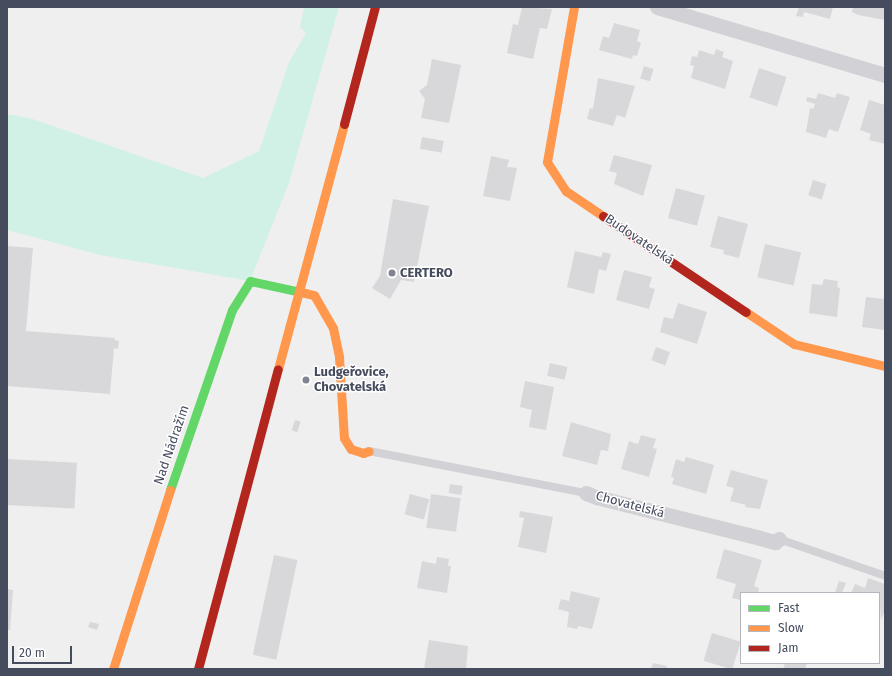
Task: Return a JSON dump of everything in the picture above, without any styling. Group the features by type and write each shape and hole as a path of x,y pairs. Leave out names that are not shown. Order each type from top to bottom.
{"street":[{"path":"198,669 375,7"},
{"name":"Budovatelská","path":"574,7 547,162 566,191 794,344 885,366"},
{"path":"657,7 885,75"},
{"name":"Nad Nádražím","path":"113,669 158,527 232,310 250,281 300,292"},
{"path":"300,292 314,296 333,328 339,357 341,421 344,438 351,449 363,453 369,451"},
{"name":"Chovatelská","path":"586,493 596,497 775,542 779,539"}],"lane":[{"name":"Chovatelská","path":"369,451 586,493"},
{"name":"Chovatelská","path":"779,539 885,576"}],"green space":[{"path":"304,7 339,7 289,183 250,281 100,255 7,230 7,114 33,119 203,178 259,151 289,62 306,33 300,27"}],"building":[{"path":"522,7 552,9 547,29 540,28 533,59 507,53 513,24 518,25"},
{"path":"799,7 833,7 830,19 804,12 803,17 796,16"},
{"path":"853,7 885,7 885,20 858,15 852,12"},
{"path":"614,23 640,30 637,41 641,43 637,56 633,55 632,59 599,50 603,36 609,38"},
{"path":"716,49 724,52 722,57 733,61 725,89 691,78 694,66 690,65 692,56 697,57 699,50 714,55"},
{"path":"432,59 461,65 449,123 421,118 425,99 419,91 427,85"},
{"path":"644,66 654,69 650,81 640,78"},
{"path":"759,68 787,77 777,106 749,97"},
{"path":"598,78 635,86 625,118 617,115 613,126 587,119 590,108 593,109"},
{"path":"818,93 835,98 837,93 850,97 838,132 829,129 826,138 806,132 810,108 813,109 815,104 806,101 807,97 816,99"},
{"path":"869,100 885,105 885,144 869,140 871,134 860,130"},
{"path":"422,137 444,141 442,153 420,149"},
{"path":"614,155 652,165 643,196 614,184 617,173 609,171"},
{"path":"491,156 509,160 507,167 517,168 510,201 483,196"},
{"path":"813,180 826,184 822,199 808,195"},
{"path":"676,188 705,196 697,226 668,218"},
{"path":"393,199 429,206 414,282 401,280 390,299 372,288 380,276"},
{"path":"718,216 748,224 739,258 723,254 724,250 710,247"},
{"path":"765,244 801,252 793,285 757,277"},
{"path":"7,246 33,248 26,331 115,338 114,340 119,341 118,349 114,348 110,394 7,386"},
{"path":"575,251 601,257 603,252 611,254 606,271 599,269 594,294 567,287"},
{"path":"624,270 652,277 649,287 655,289 649,309 616,300"},
{"path":"824,279 838,281 837,287 840,288 837,317 809,313 812,284 822,285"},
{"path":"866,297 885,299 885,330 862,327"},
{"path":"678,303 707,312 697,344 660,332 664,317 673,319"},
{"path":"656,347 670,352 665,365 651,360"},
{"path":"550,363 568,367 565,380 547,376"},
{"path":"525,381 554,387 546,430 529,427 532,410 520,407"},
{"path":"295,420 301,422 297,432 292,430"},
{"path":"571,422 611,434 608,451 601,450 597,465 562,456"},
{"path":"641,435 656,439 653,448 657,449 649,477 621,469 629,441 638,444"},
{"path":"686,457 714,465 706,494 672,484 674,478 671,477 676,459 684,462"},
{"path":"7,459 77,463 74,509 7,505"},
{"path":"731,470 768,480 760,509 745,507 746,505 730,501 734,488 726,486"},
{"path":"450,484 463,486 461,495 449,493"},
{"path":"410,494 429,499 424,519 405,514"},
{"path":"431,494 461,498 456,532 426,528"},
{"path":"520,511 553,517 546,553 518,547 524,518 519,517"},
{"path":"724,549 762,560 754,586 759,588 758,592 740,592 740,600 732,598 736,584 716,578"},
{"path":"274,555 297,560 276,660 253,655"},
{"path":"437,557 449,559 448,566 451,566 447,593 417,588 422,561 436,564"},
{"path":"868,578 885,584 885,610 881,620 880,592 851,592 855,584 865,588"},
{"path":"839,581 846,583 842,592 835,592"},
{"path":"7,589 13,590 10,630 7,630"},
{"path":"571,591 600,598 592,629 578,626 577,629 567,627 569,612 558,609 561,599 569,601"},
{"path":"90,622 99,624 97,630 88,627"},
{"path":"712,633 740,642 732,669 704,661"},
{"path":"429,640 468,646 466,669 424,669"},
{"path":"653,663 667,666 666,669 651,669"},
{"path":"785,664 807,664 805,669 783,669"}],"traffic: fast":[{"path":"170,490 232,310 250,281 305,293"}],"traffic: slow":[{"path":"574,7 547,162 566,191 603,216"},
{"path":"278,369 344,124"},
{"path":"305,293 314,295 333,328 339,357 344,438 351,449 363,453 369,451"},
{"path":"746,312 794,344 885,366"},
{"path":"113,669 170,490"}],"traffic: jam":[{"path":"344,124 375,7"},
{"path":"603,216 746,312"},
{"path":"198,669 278,369"}],"place":[{"name":"CERTERO","path":"392,273"},
{"name":"Ludgeřovice, Chovatelská","path":"306,380"}]}
